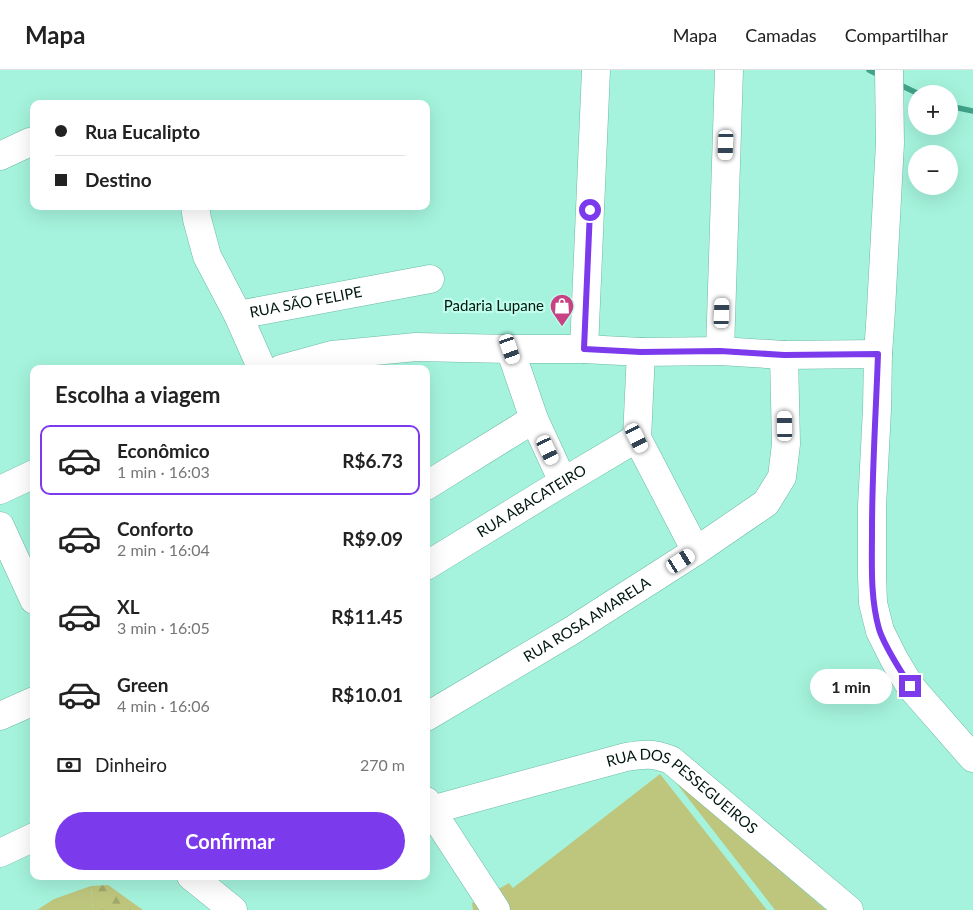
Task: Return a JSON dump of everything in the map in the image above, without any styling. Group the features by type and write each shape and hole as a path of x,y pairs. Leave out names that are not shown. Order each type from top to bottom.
{"street":[{"path":"584,349 596,70"},
{"path":"720,351 729,70"},
{"path":"889,70 890,143 878,354 872,506 873,603 880,630 910,686 973,758"},
{"path":"0,156 30,142"},
{"name":"RUA SÃO FELIPE","path":"196,210 207,256 238,315 430,279"},
{"path":"238,315 260,365"},
{"path":"296,365 332,355 416,347 584,349 641,352 720,351 784,355 878,354"},
{"path":"510,349 534,419 563,482"},
{"path":"641,352 637,438 696,551"},
{"name":"RUA ROSA AMARELA","path":"430,715 571,630 696,551 766,503 782,477 786,444 784,355"},
{"path":"430,484 534,419"},
{"name":"RUA ABACATEIRO","path":"430,564 637,438"},
{"path":"0,490 30,476"},
{"path":"0,526 11,579 30,596"},
{"path":"0,716 30,703"},
{"name":"RUA DOS PESSEGUEIROS","path":"430,806 626,757 645,754 658,755 671,760 849,910"},
{"path":"430,808 496,910"},
{"path":"0,853 30,839"},
{"path":"196,880 233,910"}],"green space":[{"path":"660,774 767,910 473,910 472,903 509,883 513,888"},
{"path":"674,780 826,910 775,910"},
{"path":"108,885 143,910 93,910 91,886"},
{"path":"91,886 93,910 37,910 54,899"}],"waterway":[{"path":"869,70 881,76"},
{"path":"896,83 908,89"},
{"path":"958,108 973,111"}],"place":[{"name":"Padaria Lupane","path":"562,327"}],"route":[{"path":"590,210 584,349 641,352 720,351 784,355 878,354 872,506 873,603 880,630 910,686"}]}
